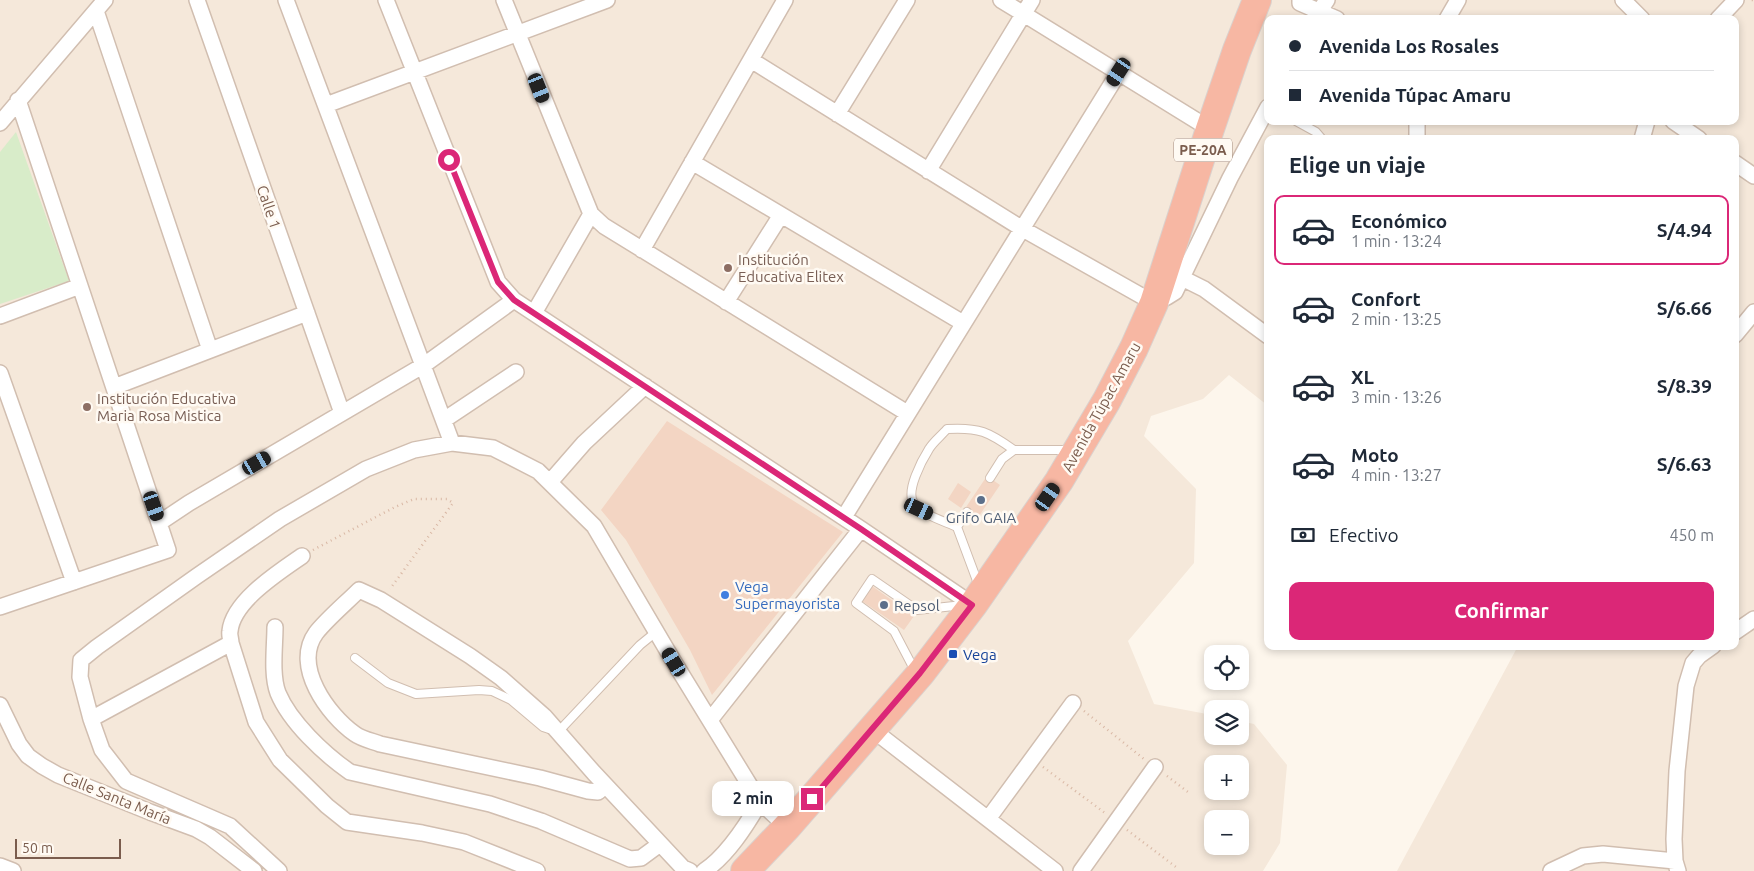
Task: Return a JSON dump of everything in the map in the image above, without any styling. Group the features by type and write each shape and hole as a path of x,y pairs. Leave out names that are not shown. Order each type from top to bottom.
{"highway":[{"name":"Avenida Túpac Amaru","path":"745,871 788,827 918,676 977,598 1059,482 1078,450 1112,391 1154,303 1210,129 1247,22 1257,0"}],"street":[{"name":"Calle 1","path":"197,0 342,413"},
{"path":"286,0 452,443"},
{"path":"386,0 498,282 514,300 861,529 977,598"},
{"path":"504,0 516,34 591,214 604,226 642,250 908,413"},
{"path":"326,105 607,0"},
{"path":"642,250 785,0"},
{"path":"837,114 907,0"},
{"path":"1001,0 1210,129"},
{"path":"928,171 1032,0"},
{"path":"1449,15 1458,0"},
{"path":"1623,0 1638,15"},
{"path":"1722,15 1736,0"},
{"path":"1296,1 1320,10"},
{"path":"101,6 210,350"},
{"path":"0,123 101,6"},
{"path":"751,60 1021,228 1154,303 1174,292 1264,113"},
{"path":"844,517 1119,72"},
{"path":"0,607 168,550 18,100"},
{"path":"1679,125 1693,135"},
{"path":"692,162 963,323"},
{"path":"1739,166 1754,176"},
{"path":"534,313 591,214"},
{"path":"726,302 781,215"},
{"path":"1182,278 1204,289 1264,333"},
{"path":"0,316 80,286"},
{"path":"159,523 189,503 424,365 514,300"},
{"path":"1739,330 1754,312"},
{"path":"114,387 306,313"},
{"path":"444,420 516,372"},
{"path":"0,373 74,582"},
{"path":"550,482 584,443 645,386"},
{"path":"279,871 230,826 126,781 102,750 91,719 80,677 81,660 280,519 366,468 414,450 452,443 493,448 538,470 594,526 656,632 760,802 788,827"},
{"path":"710,720 861,529"},
{"path":"302,556 260,586 235,614 230,632 231,643 256,722 280,760 327,806 347,822 422,833 464,842 536,871"},
{"path":"605,786 598,792 588,791 540,778 380,744 356,735 323,701 310,672 308,654 315,634 359,590 381,600 470,656 500,678 544,716 605,786 683,868 690,871"},
{"path":"1739,629 1754,619"},
{"path":"275,627 274,672 277,692 290,714 308,734 334,761 350,772 490,804 541,821 630,859 641,858 660,844"},
{"path":"91,719 231,643"},
{"path":"1551,871 1583,856 1602,854 1676,866 1674,839 1677,771 1686,686 1693,663 1707,650"},
{"path":"988,819 1073,703"},
{"name":"Calle Santa María","path":"1,711 19,744 28,756 42,766 58,775 196,829 210,837 250,870"},
{"path":"873,730 1055,871"},
{"path":"1081,871 1155,767"},
{"path":"704,871 723,854 747,825 760,802"},
{"path":"0,866 13,871"}],"lane":[{"path":"1303,125 1319,135"},
{"path":"918,676 896,628 856,603 872,579 896,599 908,607 917,610 977,598 957,527 919,509 912,501 911,495 914,478 929,448 947,429 967,428 993,435 1014,450 1078,450"},
{"path":"990,478 1002,459 1014,450"},
{"path":"957,527 967,512"},
{"path":"355,658 388,683 416,694 479,690 492,691 511,700 543,727 555,729 640,645 656,632"}],"path":[{"path":"302,556 414,499 447,499 453,503 381,600"},
{"path":"1073,703 1188,792"}],"shaded area":[{"path":"0,0 1754,0 1754,871 1397,871 1516,650 1739,650 1739,135 1264,135 1264,403 1229,375 1203,399 1151,416 1144,436 1196,489 1194,563 1128,641 1154,704 1204,713 1204,745 1249,745 1249,723 1254,724 1287,765 1280,843 1263,871 0,871"}],"green space":[{"path":"16,132 69,281 0,304 0,152"}],"building":[{"name":"Vega Supermayorista","path":"667,421 843,532 712,695 690,650 626,540 601,510"},
{"name":"Grifo GAIA","path":"987,476 1000,485 977,519 964,510"},
{"name":"Grifo GAIA","path":"958,483 971,492 961,508 948,499"},
{"name":"Repsol","path":"872,586 914,616 904,630 862,601"}],"place":[{"name":"Institución Educativa Elitex","path":"728,268"},
{"name":"Institución Educativa Maria Rosa Mistica","path":"87,407"},
{"name":"Grifo GAIA","path":"981,500"},
{"name":"Vega Supermayorista","path":"725,595"},
{"name":"Repsol","path":"884,605"},
{"name":"Vega","path":"953,654"}],"route":[{"path":"449,160 498,282 514,300 861,529 972,605 873,730 812,799"}]}
